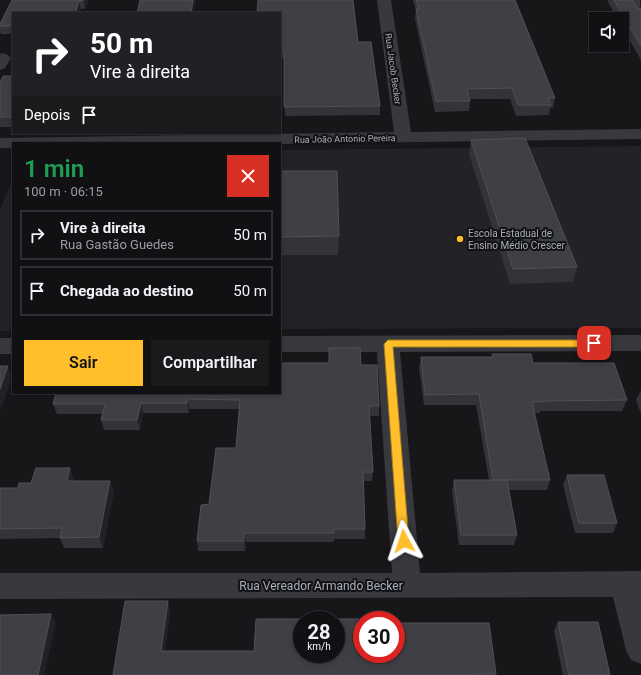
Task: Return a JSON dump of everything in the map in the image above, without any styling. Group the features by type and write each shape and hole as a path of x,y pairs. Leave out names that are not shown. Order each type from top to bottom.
{"street":[{"name":"Rua Jacob Becker","path":"384,0 403,138"},
{"path":"633,0 641,14"},
{"name":"Rua João Antonio Pereira","path":"81,142 641,134"},
{"name":"Rua João Antonio Pereira","path":"0,143 12,143"},
{"path":"281,344 641,343"},
{"path":"388,344 408,586"},
{"path":"0,346 12,346"},
{"path":"632,584 641,650"},
{"name":"Rua Vereador Armando Becker","path":"0,586 408,586 632,584"}],"shaded area":[{"name":"Escola Estadual de Ensino Médio Crescer","path":"641,146 641,328 281,329 281,150"},
{"path":"12,180 12,331 0,331 0,210"}],"building":[{"path":"12,0 84,0 79,1 75,12 12,12 12,26 0,26"},
{"path":"140,0 193,0 191,12 137,12"},
{"path":"258,0 353,0 358,42 371,42 380,106 284,107 284,49 281,49 281,12 257,12"},
{"path":"416,0 515,0 555,98 548,98 551,105 518,105 512,88 467,89 470,101 436,101 416,9 419,9"},
{"path":"614,0 632,0 637,8 641,9 641,46 629,26 629,12 621,12"},
{"path":"3,76 12,76 12,117 0,117 0,83"},
{"path":"525,138 577,267 513,269 471,140"},
{"path":"281,171 337,171 339,236 281,237"},
{"path":"329,348 360,348 361,365 377,365 379,406 369,406 373,472 363,472 365,529 334,529 334,533 244,533 244,541 197,541 201,505 209,504 216,448 236,448 240,400 188,399 187,403 141,403 137,420 101,420 105,404 53,404 56,394 281,394 281,363 329,363"},
{"path":"492,354 531,354 533,363 614,363 627,400 532,402 550,480 493,480 479,394 425,395 421,357 493,357"},
{"path":"0,366 8,366 0,389"},
{"path":"36,468 70,468 67,481 110,481 99,537 60,538 62,528 0,529 0,488 18,488 19,483 31,483"},
{"path":"567,475 604,475 617,523 579,523"},
{"path":"454,480 507,480 517,535 461,535"},
{"path":"125,601 168,601 161,651 254,651 256,619 293,619 293,663 345,663 345,619 353,619 353,663 405,663 405,623 489,623 496,674 113,675"},
{"path":"51,614 38,675 0,675 0,615"},
{"path":"558,622 598,622 610,675 569,675"}],"place":[{"name":"Escola Estadual de Ensino Médio Crescer","path":"460,239"}],"route":[{"path":"404,541 388,344 594,343"}]}
